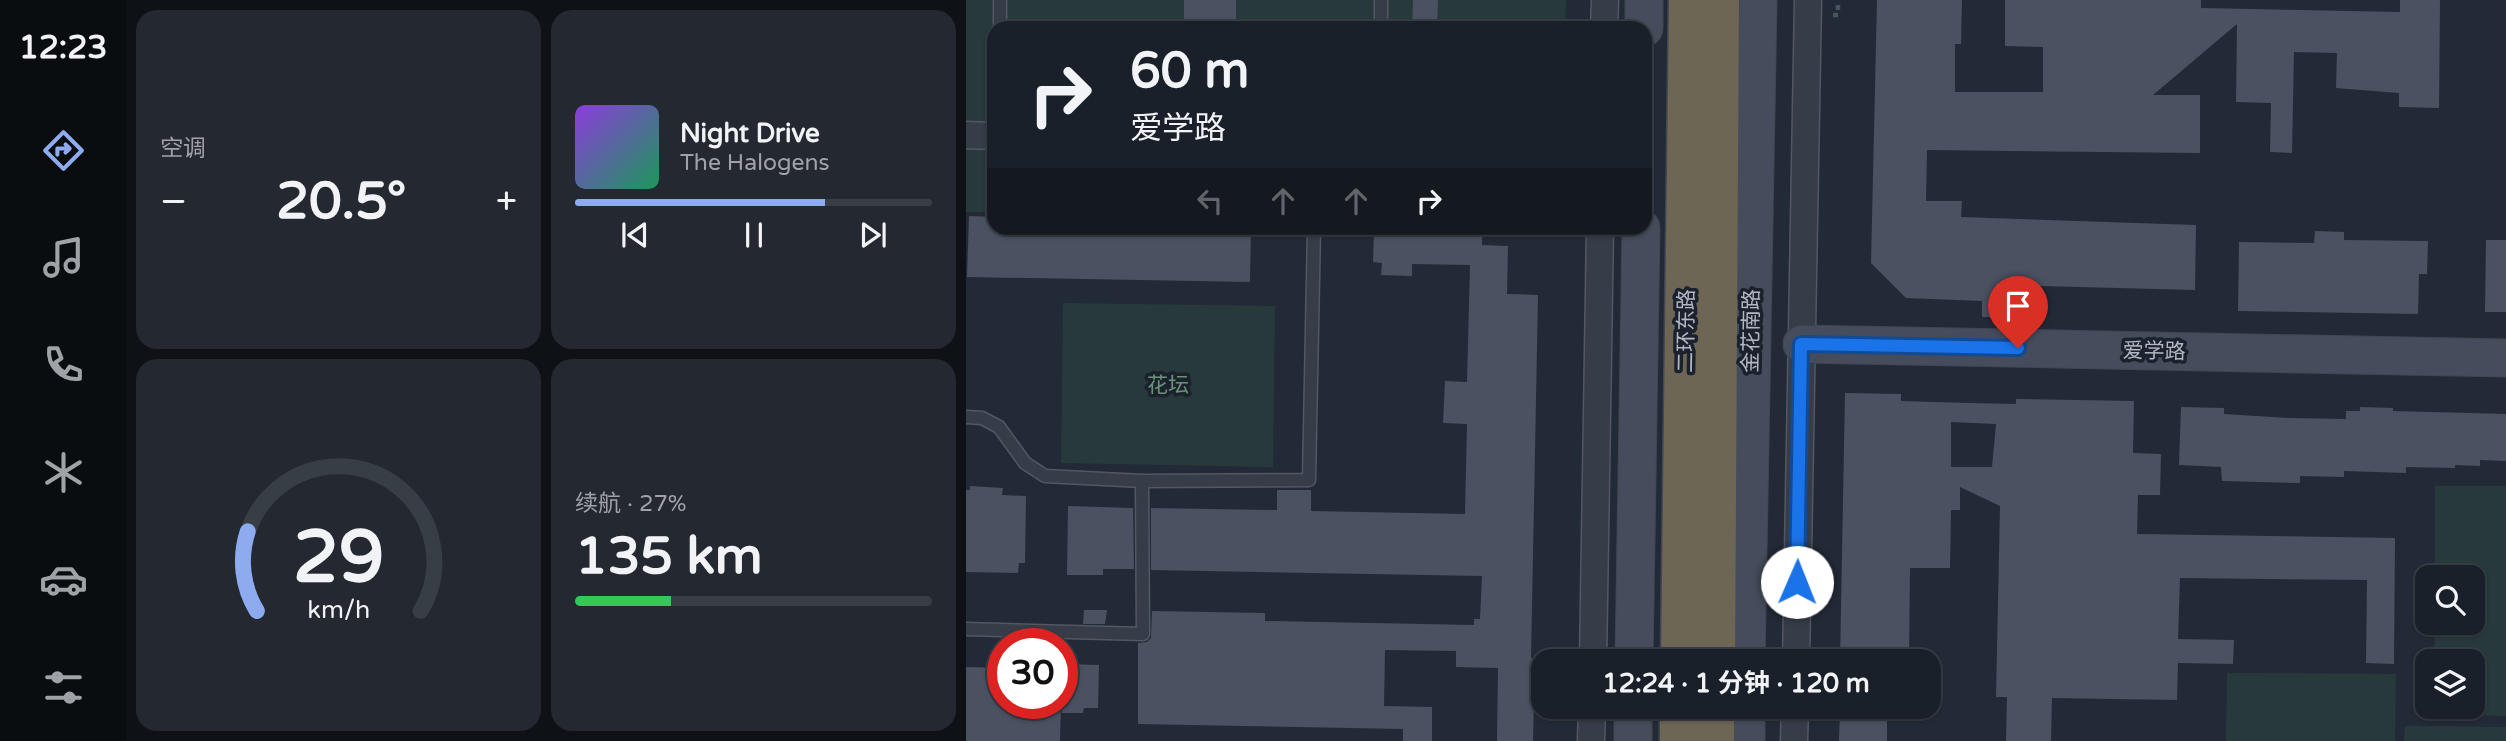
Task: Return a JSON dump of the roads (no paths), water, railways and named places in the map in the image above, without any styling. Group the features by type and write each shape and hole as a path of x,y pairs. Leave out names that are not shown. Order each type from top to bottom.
{"highway":[{"name":"二环东路","path":"1688,0 1703,193 1716,649"},
{"name":"二环东路","path":"1681,649 1703,193 1720,0"},
{"path":"1679,719 1679,741"},
{"path":"1715,719 1715,741"}],"main road":[{"path":"1644,0 1644,21"},
{"name":"金花南路","path":"1746,649 1758,0"},
{"path":"1634,649 1641,235"},
{"name":"爱学路","path":"1801,344 2506,358"},
{"path":"1633,719 1633,741"},
{"path":"1746,719 1746,741"}],"street":[{"path":"1604,21 1605,0"},
{"path":"1796,649 1808,0"},
{"path":"966,135 987,136"},
{"path":"1592,649 1601,235"},
{"path":"1591,741 1592,719"},
{"path":"1794,741 1795,719"}],"lane":[{"path":"1381,0 1381,21"},
{"path":"1001,21 1003,3"},
{"path":"966,417 982,418 999,427 1025,463 1045,476 1142,481 1309,480 1314,235"},
{"path":"966,629 1143,634 1142,481"}],"park label":[{"name":"花坛","path":"1168,385"}]}
